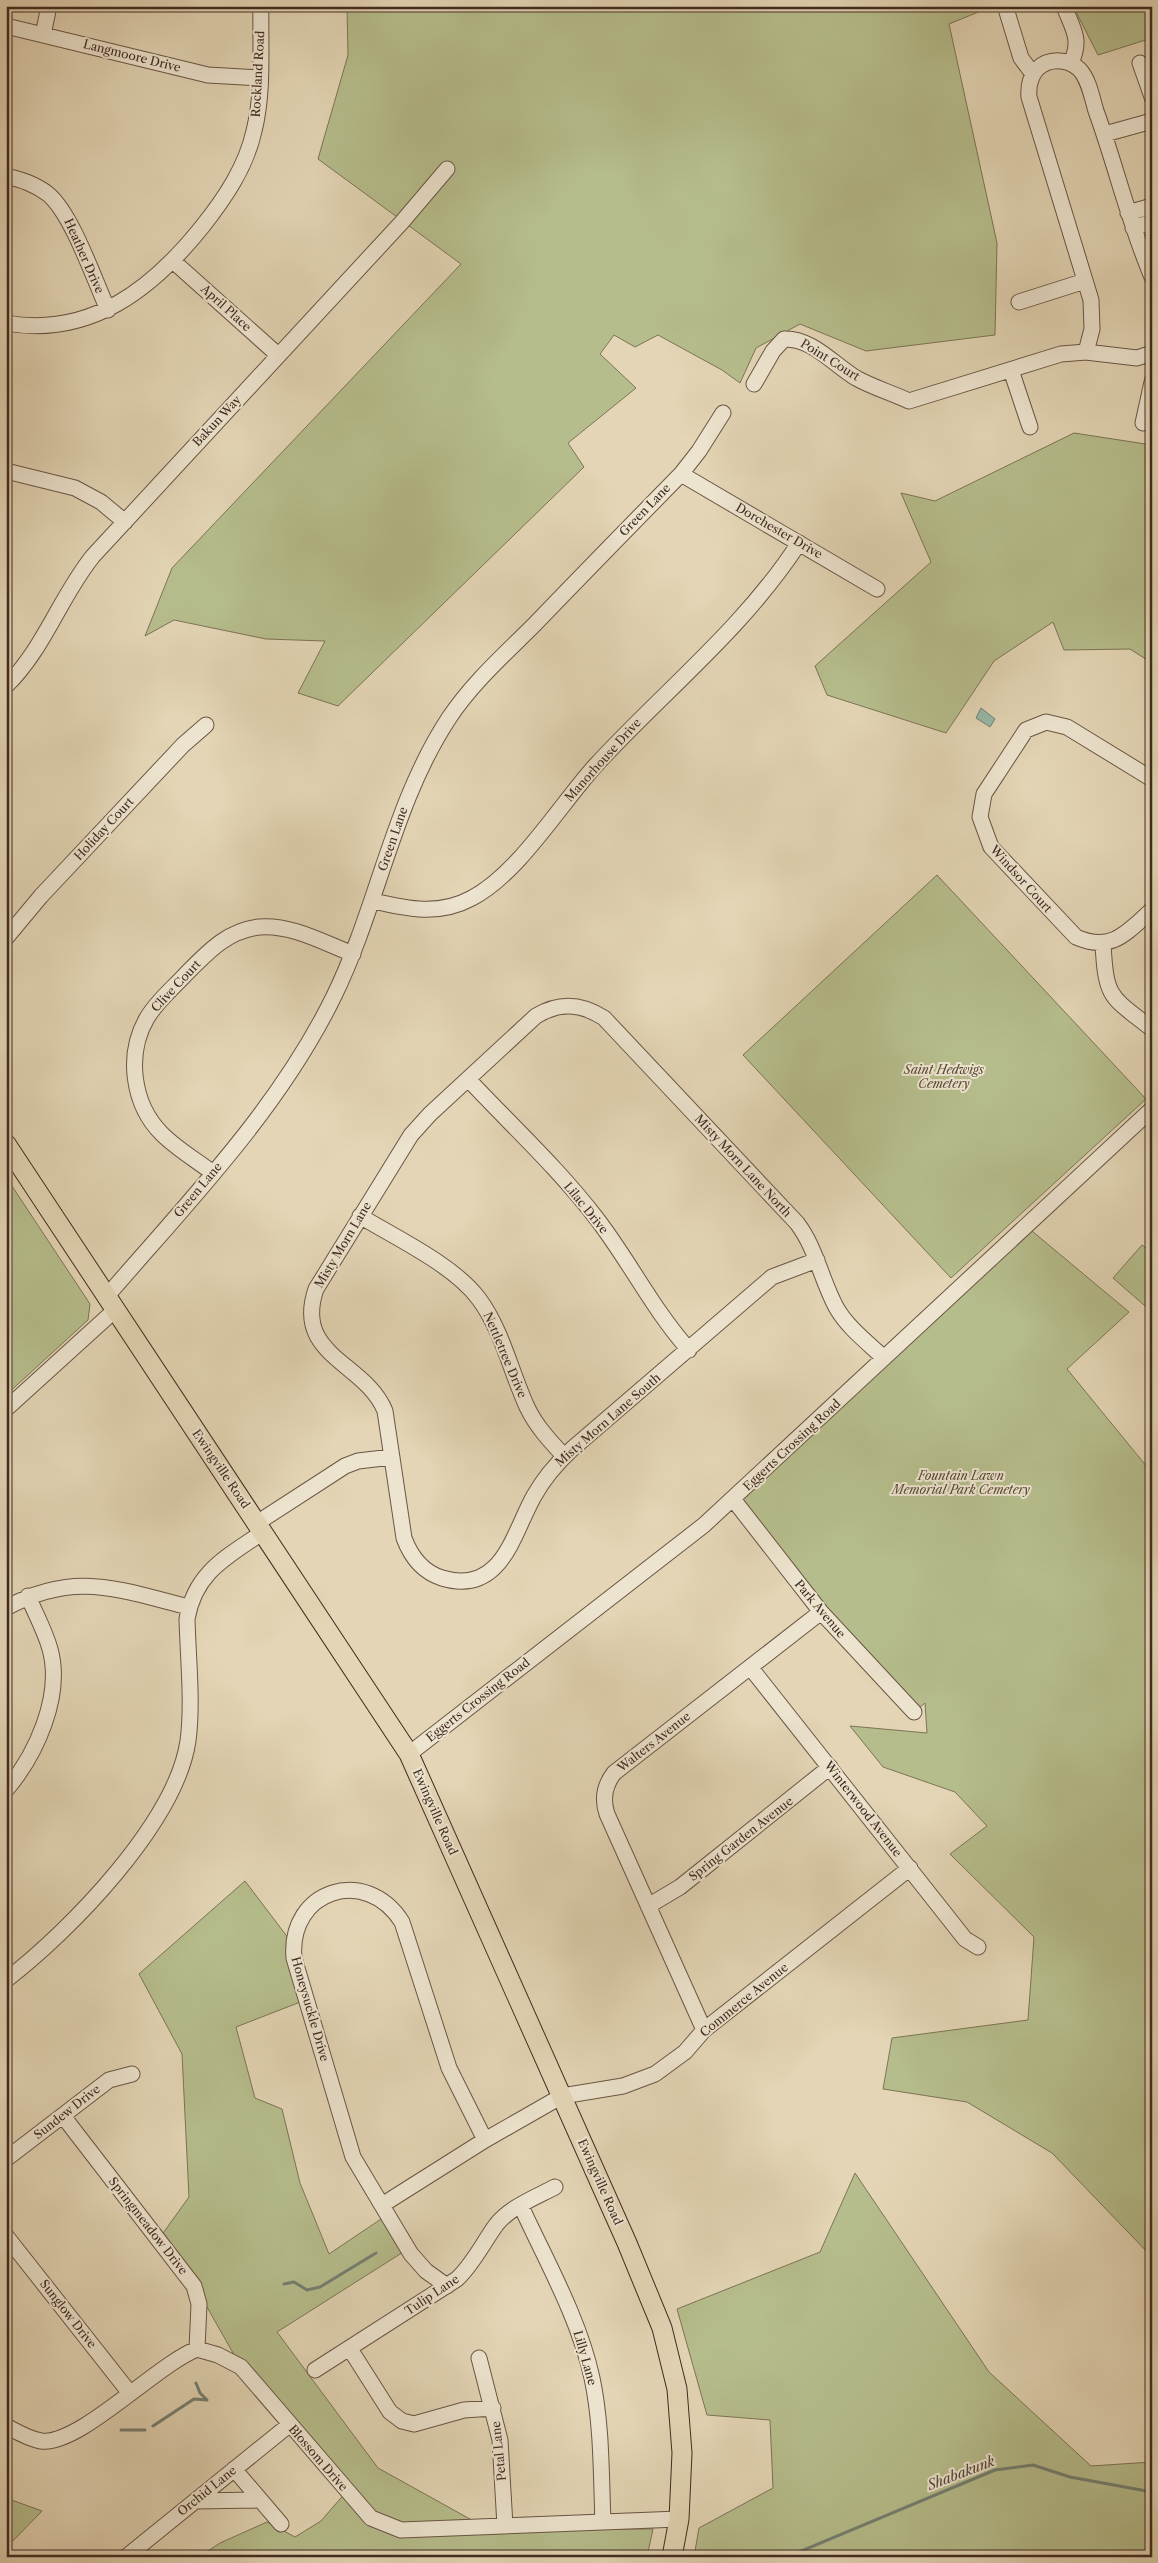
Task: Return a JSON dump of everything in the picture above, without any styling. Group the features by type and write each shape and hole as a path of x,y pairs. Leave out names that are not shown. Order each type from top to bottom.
{"main road":[{"name":"Ewingville Road","path":"6,1144 409,1754 653,2302 670,2355 681,2417 682,2453 679,2519 672,2557"}],"street":[{"path":"43,35 49,6"},
{"name":"Rockland Road","path":"6,323 56,324 88,317 108,310 141,290 173,261 211,216 240,171 254,130 259,78 261,6"},
{"path":"1064,6 1078,43 1078,49 1071,63"},
{"path":"1007,12 1021,58 1033,74"},
{"name":"Langmoore Drive","path":"6,26 208,75 259,78"},
{"path":"1086,352 1092,329 1092,313 1085,281 1029,97 1030,82 1033,74 1039,67 1054,61 1071,63 1084,76 1105,134 1131,221 1152,277"},
{"path":"1140,63 1152,97"},
{"path":"1105,134 1152,121"},
{"name":"Bakun Way","path":"6,686 21,672 37,650 79,574 447,169"},
{"name":"Heather Drive","path":"6,176 26,181 40,188 60,206 108,310"},
{"path":"1131,221 1152,206"},
{"path":"1131,221 1152,222"},
{"name":"April Place","path":"173,261 278,355"},
{"path":"1019,302 1085,281"},
{"name":"Point Court","path":"754,384 773,351 784,339 798,339 833,359 857,378 909,401 1061,354 1086,352 1136,358 1152,352"},
{"path":"1011,370 1030,427"},
{"path":"1143,423 1152,382"},
{"name":"Green Lane","path":"6,1410 111,1303 269,1102 296,1064 334,996 353,954 410,792 436,739 450,716 489,668 681,474 699,451 723,412"},
{"path":"6,471 75,488 101,502 125,522"},
{"name":"Dorchester Drive","path":"681,474 876,589"},
{"name":"Manorhouse Drive","path":"373,901 410,910 442,909 459,904 483,891 524,852 622,737 763,595 799,543"},
{"name":"Windsor Court","path":"1103,944 1085,941 1069,932 991,847 980,817 984,794 1022,735 1032,727 1046,722 1067,727 1152,779"},
{"name":"Holiday Court","path":"6,938 41,896 183,745 206,725"},
{"path":"1152,910 1125,934 1103,944 1106,985 1111,994 1118,1003 1152,1029"},
{"name":"Clive Court","path":"213,1173 171,1142 152,1122 144,1109 135,1078 134,1063 140,1033 156,1004 212,948 228,937 246,929 274,927 288,930 353,954"},
{"name":"Misty Morn Lane","path":"423,1568 414,1559 404,1538 385,1411 381,1401 374,1392 322,1346 312,1324 311,1306 316,1289 411,1136 468,1079 536,1016 546,1010 569,1005"},
{"name":"Misty Morn Lane North","path":"569,1005 581,1006 604,1018 797,1223 805,1234 842,1317 884,1358"},
{"name":"Lilac Drive","path":"468,1079 582,1201 603,1228 664,1321 689,1350"},
{"name":"Eggerts Crossing Road","path":"409,1754 670,1553 733,1499 1152,1110"},
{"name":"Nettletree Drive","path":"360,1216 453,1273 479,1299 489,1316 528,1408 537,1424 564,1456"},
{"name":"Misty Morn Lane South","path":"423,1568 443,1578 455,1581 478,1578 489,1572 507,1554 533,1497 564,1456 772,1277 817,1260"},
{"path":"6,1980 43,1950 100,1892 149,1828 176,1781 184,1760 189,1722 187,1619 189,1607 206,1575 260,1527 345,1466 358,1461 392,1457"},
{"name":"Park Avenue","path":"733,1499 821,1612 914,1712"},
{"path":"6,1608 28,1596 65,1586 103,1586 189,1607"},
{"path":"6,1790 34,1746 44,1721 53,1679 50,1648 28,1596"},
{"name":"Walters Avenue","path":"704,2030 607,1814 604,1798 605,1789 614,1773 821,1612"},
{"name":"Winterwood Avenue","path":"750,1667 965,1939 978,1948"},
{"name":"Spring Garden Avenue","path":"648,1906 680,1887 830,1767"},
{"name":"Commerce Avenue","path":"562,2096 623,2086 655,2074 684,2052 704,2030 910,1868"},
{"name":"Honeysuckle Drive","path":"447,2286 426,2270 411,2254 353,2157 294,1958 294,1935 298,1923 308,1908 322,1897 334,1892 357,1890 379,1898 396,1912 402,1922 456,2085 485,2140"},
{"name":"Sundew Drive","path":"6,2159 109,2080 132,2074"},
{"path":"382,2205 485,2140 562,2096"},
{"name":"Springmeadow Drive","path":"63,2116 194,2286 199,2304 197,2349"},
{"name":"Tulip Lane","path":"316,2370 447,2286 465,2272 497,2224 520,2206 556,2187"},
{"name":"Lilly Lane","path":"520,2206 572,2316 592,2376 599,2427 602,2522"},
{"name":"Sunglow Drive","path":"6,2236 129,2392"},
{"path":"6,2426 21,2434 42,2441 64,2438 101,2415 129,2392 174,2360 197,2349"},
{"name":"Blossom Drive","path":"197,2349 218,2355 241,2367 371,2518 401,2530 679,2519"},
{"name":"Petal Lane","path":"350,2349 390,2412 402,2421 414,2424 464,2410 493,2408 500,2440 505,2526"},
{"path":"479,2358 493,2408"},
{"name":"Orchid Lane","path":"126,2557 289,2425"},
{"path":"234,2469 281,2524"},
{"path":"195,2501 260,2500"}],"green space":[{"path":"347,6 993,6 949,24 997,243 995,335 866,351 800,324 756,348 740,383 722,370 658,335 635,347 614,335 600,354 636,388 568,443 584,467 338,706 298,693 325,641 266,639 174,620 145,636 172,568 461,264 318,159 348,55"},
{"path":"1073,6 1152,6 1152,38 1098,55"},
{"path":"1074,433 1152,445 1152,663 1130,649 1064,650 1053,622 994,661 946,733 827,695 815,666 931,562 901,493 935,501"},
{"name":"Saint Hedwigs Cemetery","path":"937,875 1146,1099 951,1278 743,1055"},
{"path":"6,1177 90,1304 88,1320 6,1395"},
{"name":"Fountain Lawn Memorial Park Cemetery","path":"1026,1226 1129,1312 1067,1369 1152,1473 1152,2257 1052,2153 967,2102 883,2089 892,2038 1028,2020 1034,1937 950,1854 987,1826 955,1792 883,1767 850,1726 927,1733 925,1703 914,1712 733,1499"},
{"path":"1142,1245 1152,1252 1152,1312 1113,1278"},
{"path":"245,1881 292,1943 303,2001 236,2027 255,2098 282,2109 300,2183 329,2254 387,2215 408,2249 277,2332 378,2468 488,2529 653,2529 647,2557 199,2557 220,2543 267,2522 295,2537 321,2521 347,2491 241,2367 199,2293 161,2236 189,2197 182,2054 139,1974"},
{"path":"855,2173 989,2372 1091,2466 1152,2462 1152,2557 694,2557 699,2528 773,2488 770,2420 707,2415 677,2309 820,2252"},
{"path":"6,2498 42,2511 6,2548"}],"shaded area":[{"path":"981,708 995,719 990,727 976,718"}],"waterway":[{"path":"284,2284 294,2282 307,2290 320,2287 376,2253"},
{"path":"196,2383 200,2393 207,2400"},
{"path":"153,2426 194,2399 207,2400"},
{"path":"121,2430 145,2430"},
{"name":"Shabakunk","path":"787,2557 995,2470 1033,2465 1070,2477 1152,2492"}]}
